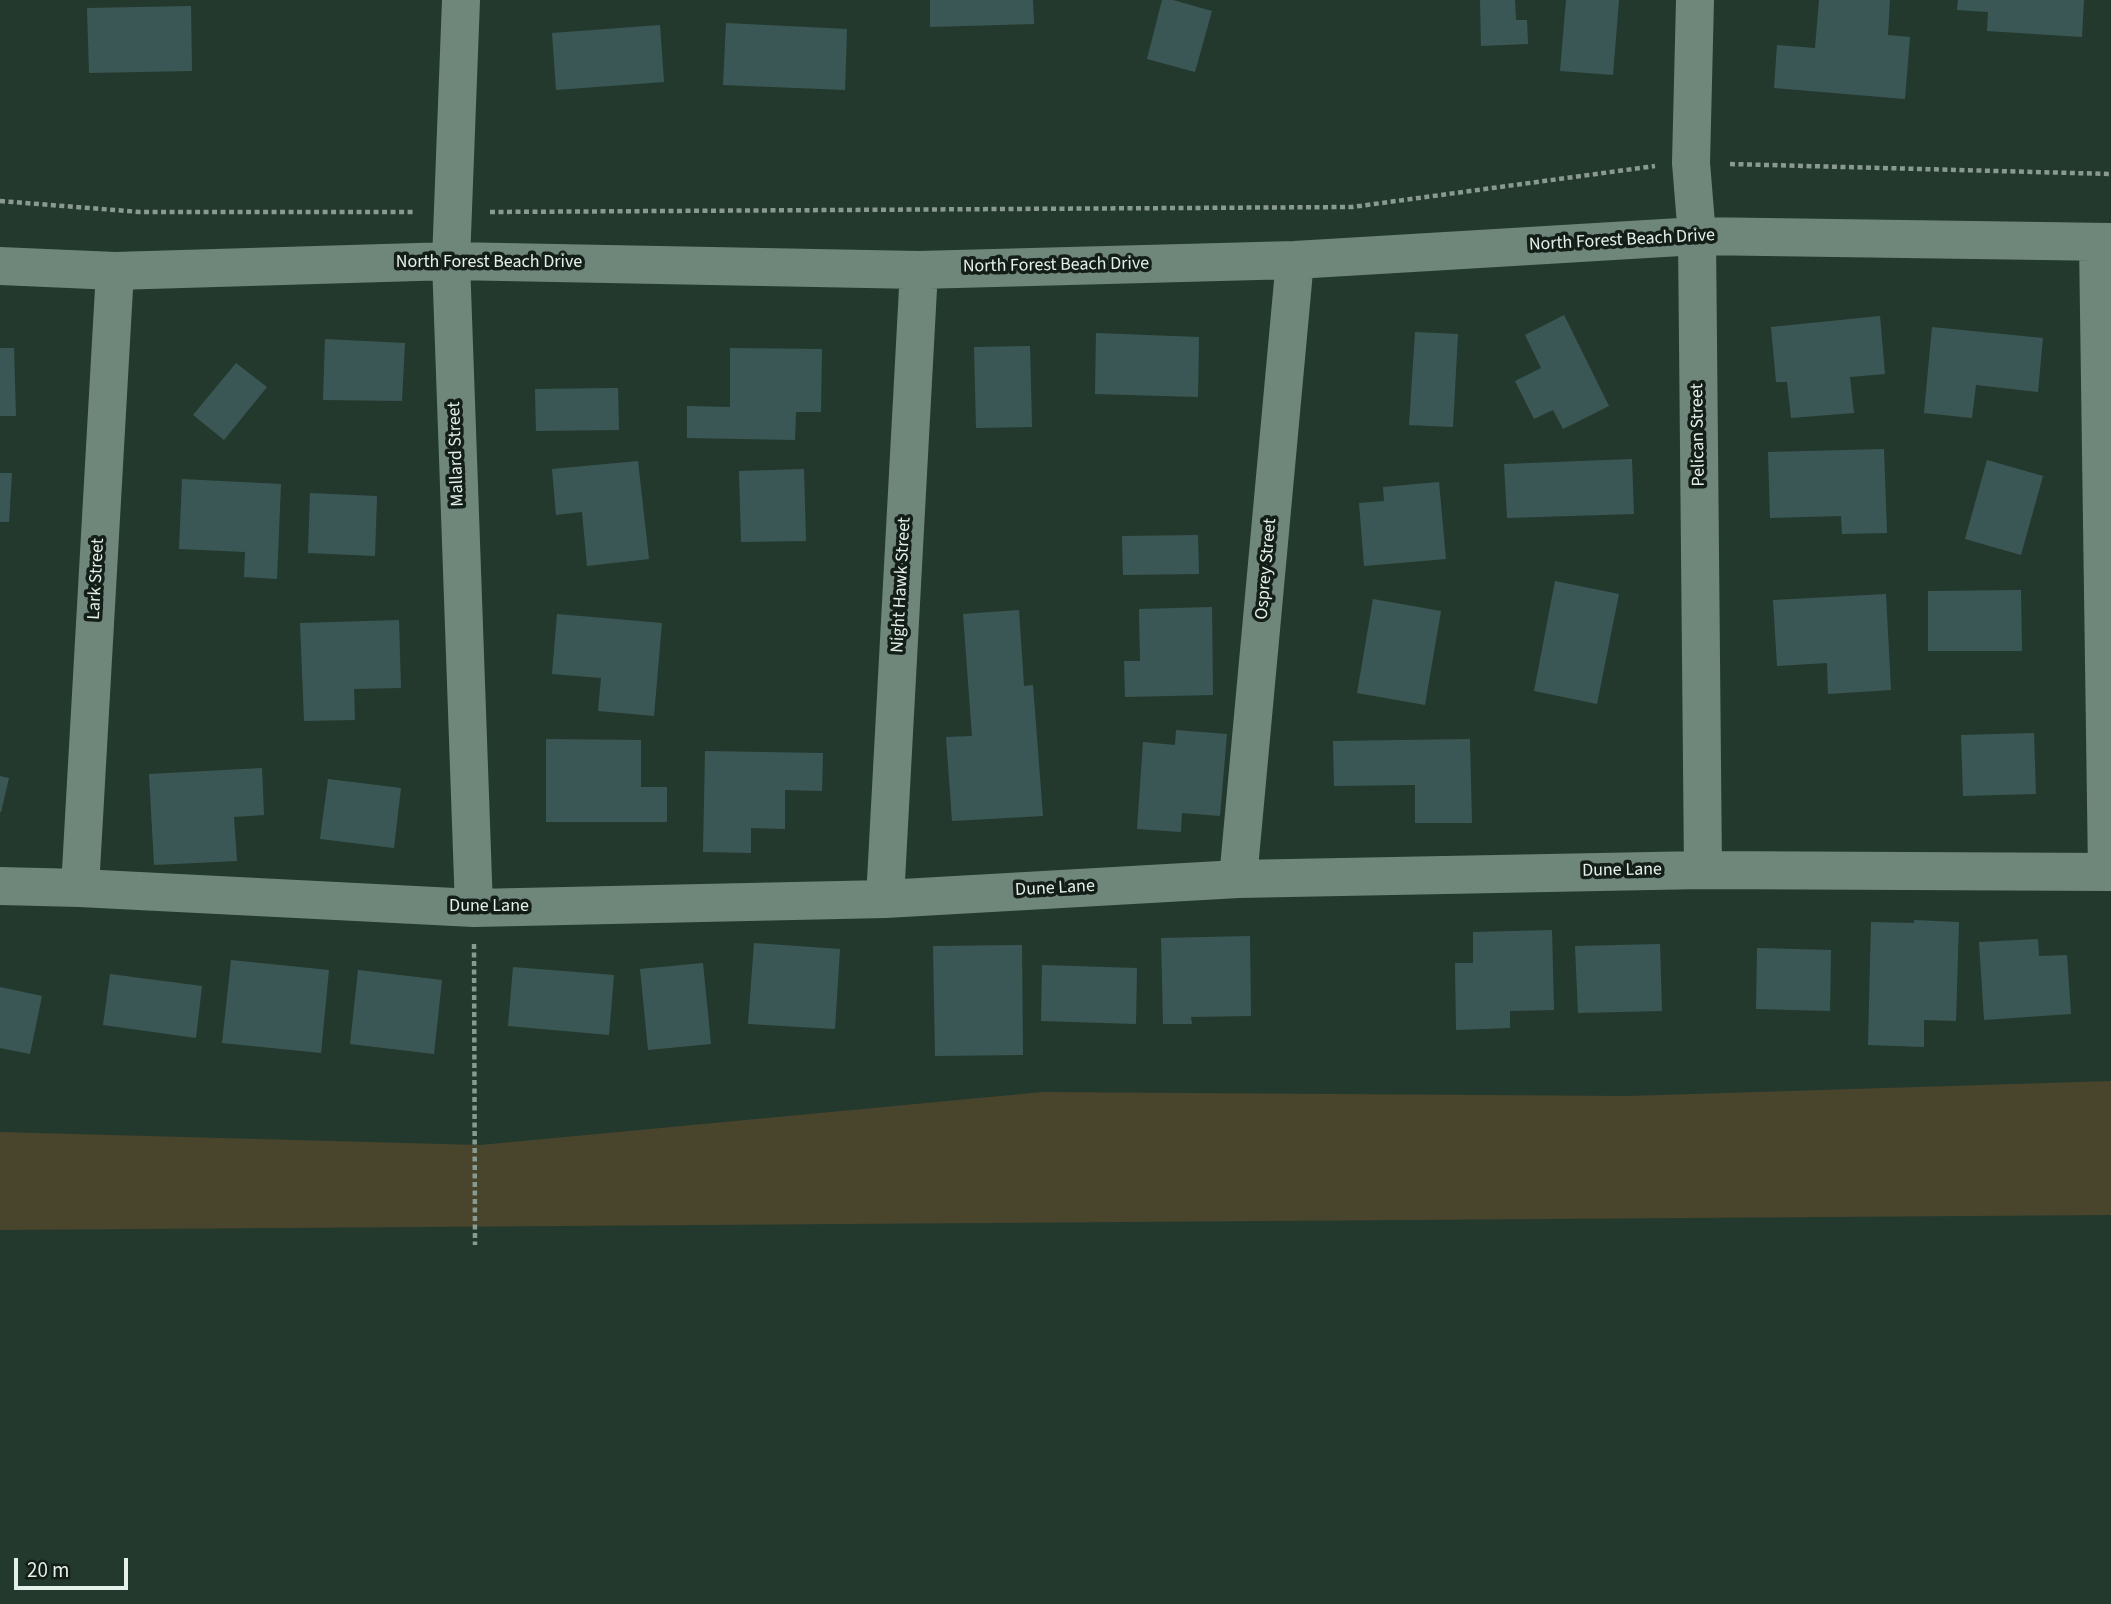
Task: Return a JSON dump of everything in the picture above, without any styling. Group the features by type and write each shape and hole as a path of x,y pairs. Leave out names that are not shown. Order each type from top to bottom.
{"street":[{"name":"Mallard Street","path":"461,0 450,261 474,908"},
{"name":"Pelican Street","path":"1695,0 1691,163 1697,236 1703,870"},
{"name":"North Forest Beach Drive","path":"0,266 115,271 450,261 919,270 1296,260 1697,236 2105,242"},
{"path":"2105,242 2109,872"},
{"name":"Osprey Street","path":"1238,879 1296,260"},
{"name":"Night Hawk Street","path":"886,900 919,270"},
{"name":"Lark Street","path":"80,888 115,271"},
{"name":"Dune Lane","path":"0,886 474,908 886,900 1238,879 1703,870 2109,872"}],"path":[{"path":"0,201 140,212 1352,207 1691,163 2111,174"},
{"path":"474,908 475,1245"}],"shaded area":[{"path":"2111,1081 2111,1215 0,1230 0,1132 480,1145 1043,1092 1628,1096"}],"building":[{"path":"930,0 1033,0 1034,24 930,27"},
{"path":"1162,0 1173,0 1212,11 1195,72 1147,59"},
{"path":"1480,0 1515,0 1516,20 1527,20 1528,44 1481,46"},
{"path":"1566,0 1619,0 1613,75 1560,71"},
{"path":"1819,0 1890,0 1888,35 1910,37 1905,99 1774,88 1777,45 1815,48"},
{"path":"1958,0 2084,0 2082,37 1987,31 1988,12 1957,10"},
{"path":"191,6 192,71 89,73 87,8"},
{"path":"726,23 847,29 845,90 723,85"},
{"path":"660,25 664,82 556,90 552,33"},
{"path":"1564,315 1609,406 1563,429 1553,410 1534,419 1515,381 1541,368 1525,335"},
{"path":"1880,316 1885,374 1850,377 1854,413 1791,418 1787,382 1776,382 1771,327"},
{"path":"1932,327 2043,338 2038,392 1976,385 1972,418 1924,413"},
{"path":"1415,332 1458,334 1453,427 1409,425"},
{"path":"1096,333 1199,337 1198,397 1095,394"},
{"path":"325,339 405,343 402,401 323,400"},
{"path":"1030,346 1032,427 976,428 974,347"},
{"path":"0,348 14,348 16,416 0,416"},
{"path":"730,348 822,349 821,412 796,412 795,440 687,438 687,406 730,407"},
{"path":"236,363 267,387 224,440 193,415"},
{"path":"618,388 619,430 536,431 535,389"},
{"path":"1884,449 1887,533 1842,534 1841,516 1770,518 1768,452"},
{"path":"1632,459 1634,514 1507,518 1504,464"},
{"path":"1987,460 2043,476 2021,555 1965,539"},
{"path":"638,461 649,559 587,566 582,512 556,515 552,469"},
{"path":"804,469 806,541 741,542 739,471"},
{"path":"0,473 12,473 9,522 0,522"},
{"path":"182,479 281,484 277,579 244,577 245,552 179,549"},
{"path":"1439,482 1446,559 1364,566 1359,503 1384,501 1383,487"},
{"path":"310,493 377,496 375,556 308,553"},
{"path":"1198,535 1199,574 1123,575 1122,536"},
{"path":"1555,581 1619,594 1597,704 1534,691"},
{"path":"2021,590 2022,651 1928,651 1928,591"},
{"path":"1886,594 1891,690 1828,694 1827,663 1777,666 1773,600"},
{"path":"1373,599 1441,611 1425,705 1357,693"},
{"path":"1212,607 1213,695 1125,697 1124,661 1140,661 1139,609"},
{"path":"1019,610 1024,686 1033,685 1043,816 952,821 946,737 972,736 963,614"},
{"path":"557,614 662,623 654,716 598,711 601,678 552,674"},
{"path":"399,620 401,688 354,689 355,720 304,721 300,623"},
{"path":"1176,730 1227,734 1220,816 1182,813 1181,832 1137,829 1143,742 1175,745"},
{"path":"2034,733 2036,794 1963,796 1961,735"},
{"path":"546,739 641,740 641,787 667,787 667,822 546,822"},
{"path":"1470,739 1472,823 1415,823 1415,785 1334,786 1333,741"},
{"path":"705,751 823,753 822,791 785,790 785,829 751,828 751,853 703,852"},
{"path":"262,768 264,815 234,817 237,861 154,865 149,774"},
{"path":"0,776 9,778 1,812 0,812"},
{"path":"328,779 401,788 394,848 320,839"},
{"path":"1914,920 1959,922 1956,1021 1924,1020 1924,1047 1868,1045 1871,922 1914,923"},
{"path":"1552,930 1554,1010 1510,1011 1510,1028 1456,1030 1455,963 1473,963 1473,932"},
{"path":"1250,936 1251,1016 1191,1017 1192,1024 1163,1024 1161,938"},
{"path":"2038,939 2039,956 2067,955 2071,1014 1984,1020 1979,942"},
{"path":"754,943 840,949 835,1029 748,1024"},
{"path":"1660,944 1662,1011 1578,1013 1575,946"},
{"path":"1022,945 1023,1055 935,1056 933,946"},
{"path":"1757,948 1831,950 1830,1011 1756,1009"},
{"path":"231,960 329,970 321,1053 222,1043"},
{"path":"703,963 711,1044 648,1050 640,969"},
{"path":"1042,965 1137,968 1136,1024 1041,1021"},
{"path":"513,967 614,975 609,1035 508,1026"},
{"path":"358,970 442,980 434,1054 350,1044"},
{"path":"110,974 202,986 196,1038 103,1025"},
{"path":"0,987 42,996 30,1054 0,1048"}]}
